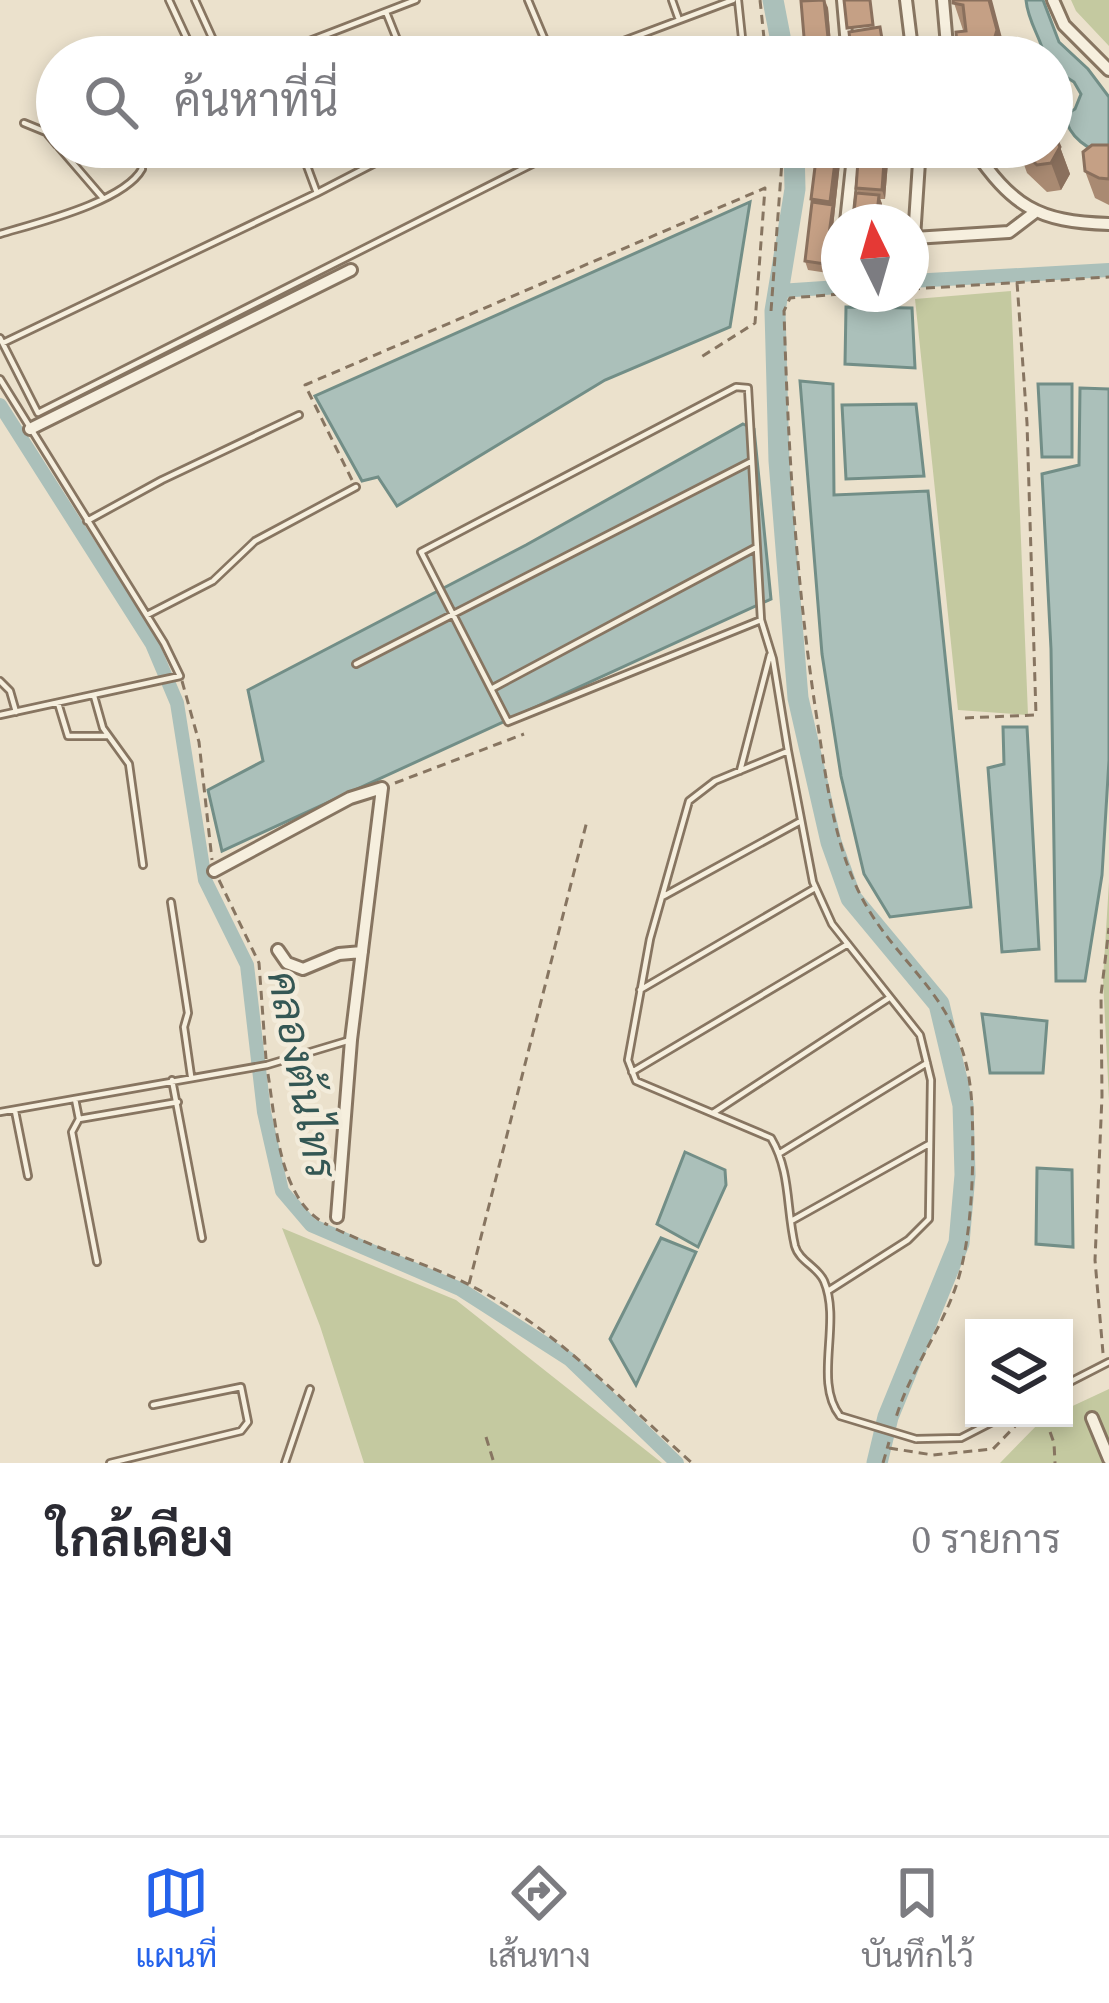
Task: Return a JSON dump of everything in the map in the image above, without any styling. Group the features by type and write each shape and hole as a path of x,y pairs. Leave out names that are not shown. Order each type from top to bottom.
{"street":[{"path":"843,0 846,36"},
{"path":"906,0 911,36"},
{"path":"943,0 946,36"},
{"path":"1053,0 1064,25 1109,70"},
{"path":"848,204 852,168"},
{"path":"919,168 914,238 1009,232 1034,213"},
{"path":"986,168 1034,213 1055,220 1109,224"},
{"path":"30,428 351,270"},
{"path":"214,871 350,798 382,788 351,1040 337,1217"},
{"path":"278,950 287,963 303,969 339,954 362,952"},
{"path":"1093,1418 1109,1459"}],"lane":[{"path":"169,0 185,36"},
{"path":"195,0 211,36"},
{"path":"323,36 416,0"},
{"path":"528,0 543,36"},
{"path":"672,0 679,19"},
{"path":"635,36 736,0 741,36"},
{"path":"386,12 396,36"},
{"path":"24,123 36,128"},
{"path":"77,168 102,197"},
{"path":"0,234 82,208 141,175 139,168"},
{"path":"308,168 317,193"},
{"path":"365,168 1,340 38,413 524,168"},
{"path":"0,380 180,676 0,715"},
{"path":"760,620 508,722 421,552 736,387 748,388 760,620 815,888 832,924 920,1036 931,1080 928,1219 908,1240 826,1292"},
{"path":"87,521 299,415"},
{"path":"356,664 752,461"},
{"path":"147,616 214,581 255,541 356,488"},
{"path":"491,689 755,548"},
{"path":"740,771 770,652"},
{"path":"0,681 10,691 16,712"},
{"path":"94,696 108,736 129,764 143,865"},
{"path":"58,703 68,736 108,736"},
{"path":"788,752 715,781 689,801 640,990 628,1060 635,1082 771,1138 780,1153 796,1251 824,1279 831,1322 830,1402 840,1416 916,1439 962,1438 983,1427"},
{"path":"662,897 801,820"},
{"path":"640,990 815,888"},
{"path":"171,902 188,1013 184,1027 190,1076"},
{"path":"632,1072 848,944"},
{"path":"712,1113 890,997"},
{"path":"0,1112 266,1065 351,1040"},
{"path":"780,1153 927,1063"},
{"path":"172,1080 202,1238"},
{"path":"75,1098 79,1119 72,1132 97,1262"},
{"path":"79,1119 178,1102"},
{"path":"15,1110 28,1176"},
{"path":"793,1220 931,1142"},
{"path":"1073,1380 1109,1362"},
{"path":"110,1463 242,1431 248,1422 241,1388 153,1405"},
{"path":"285,1463 310,1389"}],"path":[{"path":"760,0 764,36"},
{"path":"770,311 781,168"},
{"path":"356,488 304,385 765,188 755,323 701,357"},
{"path":"929,288 1109,277"},
{"path":"965,718 1036,715 1027,423 1017,282"},
{"path":"821,296 790,298 784,311 793,520 805,644 827,782 852,878 877,922 931,987 955,1025 972,1110 967,1233 958,1281 899,1405 883,1463"},
{"path":"180,676 199,742 214,871 260,963 266,1065 292,1194 310,1216 469,1285 577,1356 692,1463"},
{"path":"382,788 524,734"},
{"path":"469,1285 587,821"},
{"path":"1104,1372 1095,1260 1102,995 1109,928"},
{"path":"887,1448 933,1455 993,1449 1014,1427"},
{"path":"1048,1427 1055,1463"},
{"path":"485,1437 494,1463"}],"green space":[{"path":"1071,0 1109,0 1109,46 1076,11"},
{"path":"1011,291 1028,715 958,710 916,312 929,312 929,298"},
{"path":"1109,882 1109,1100 1103,979"},
{"path":"282,1228 456,1300 662,1463 364,1463"},
{"path":"1109,1389 1109,1463 1000,1463 1035,1427 1073,1427 1073,1406"}],"water":[{"path":"1026,0 1043,0 1057,36 1037,36"},
{"path":"1073,55 1109,97 1109,155 1073,134 1073,110 1081,94 1074,82"},
{"path":"750,202 730,327 605,380 397,506 378,477 362,481 315,396"},
{"path":"846,312 912,312 915,368 845,364"},
{"path":"800,381 833,384 834,495 928,491 971,907 890,917 864,874 841,776 822,654"},
{"path":"1038,384 1072,384 1072,457 1042,457"},
{"path":"1080,388 1109,389 1109,760 1102,875 1085,981 1056,981 1051,649 1042,474 1079,465"},
{"path":"916,404 924,476 846,479 842,405"},
{"path":"743,424 754,429 771,599 222,851 208,790 263,761 248,690 526,545"},
{"path":"1003,727 1027,727 1039,949 1002,952 988,768 1004,764"},
{"path":"982,1014 1047,1021 1043,1073 990,1073"},
{"path":"685,1152 725,1170 726,1185 698,1247 657,1224"},
{"path":"1037,1168 1072,1170 1073,1247 1036,1244"},
{"path":"661,1238 696,1252 636,1385 610,1339"}],"building":[{"path":"824,0 828,36 804,36 801,1"},
{"path":"844,0 870,0 873,25 847,28"},
{"path":"989,0 995,36 956,36 956,32 966,31 963,5 953,3"},
{"path":"880,27 882,36 849,36 849,32"},
{"path":"1092,145 1109,145 1109,179 1085,171 1083,152"},
{"path":"815,168 834,168 830,202 811,199"},
{"path":"857,168 884,168 882,190 856,188"},
{"path":"856,193 879,195 878,204 855,204"},
{"path":"812,202 826,204 821,204 821,263 805,261"}],"waterway":[{"path":"773,0 780,36"},
{"path":"794,168 775,311 779,461 798,698 831,842 851,898 939,1004 963,1105 965,1175 959,1243 888,1417 877,1463"},
{"path":"929,280 1109,270"},
{"path":"779,291 821,288"},
{"name":"คลองต้นไทร","path":"0,405 152,644 177,703 205,880 247,965 264,1112 282,1191 311,1225 460,1289 569,1359 677,1463"}]}
